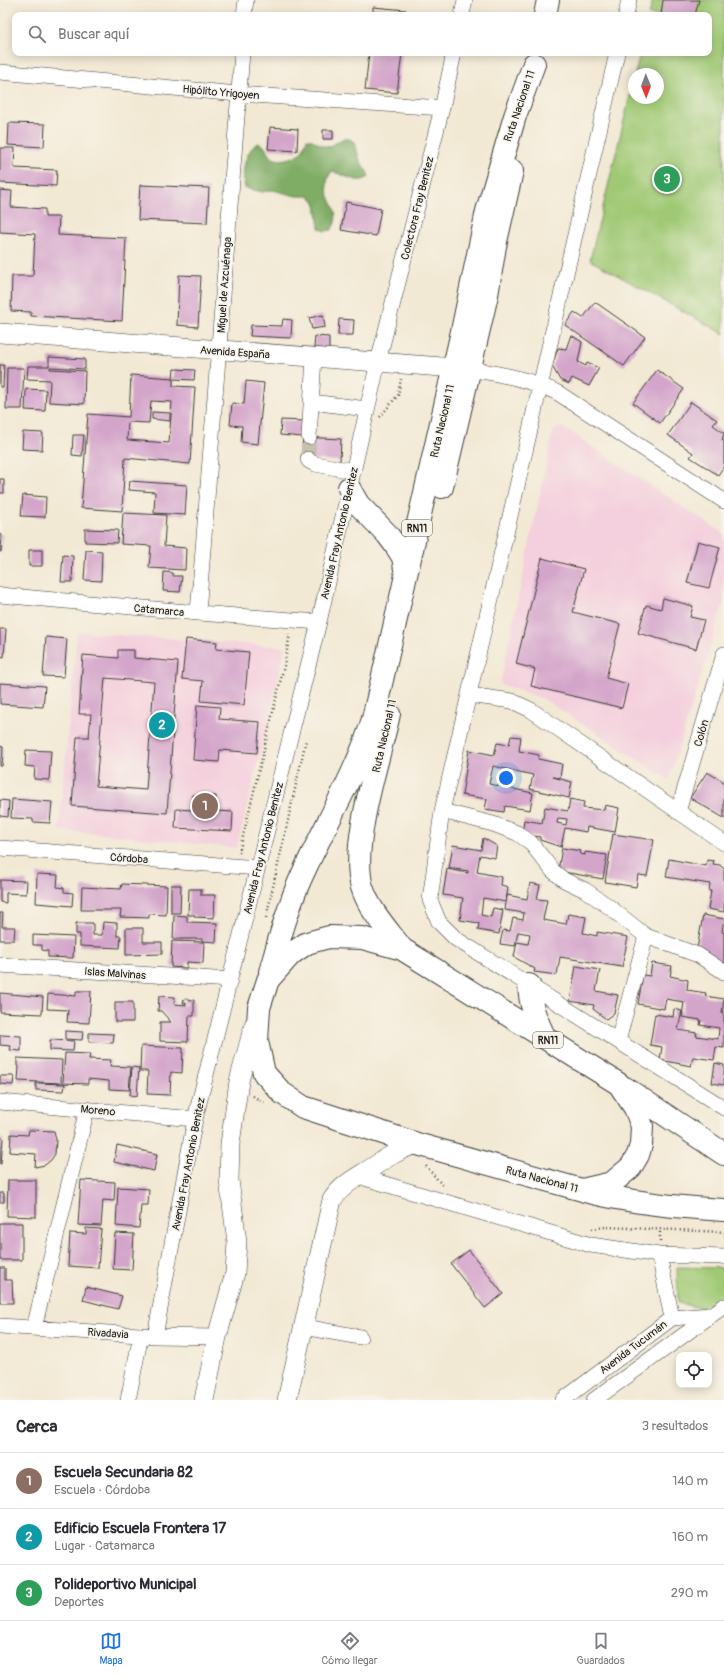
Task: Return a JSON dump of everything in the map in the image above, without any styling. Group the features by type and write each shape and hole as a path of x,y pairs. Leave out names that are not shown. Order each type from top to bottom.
{"highway":[{"path":"546,12 548,0"},
{"name":"Ruta Nacional 11","path":"402,949 369,905 362,888 359,871 360,840 462,368 487,211 514,116 535,59"},
{"name":"Ruta Nacional 11","path":"268,980 290,954 307,943 329,937 362,938 402,949 619,1084 635,1108 642,1126 641,1145 638,1155 631,1167 612,1183 582,1190 420,1154 303,1107 282,1093 264,1072 257,1042 259,1008 299,881 359,761 374,719 406,577 462,368"},
{"path":"351,479 358,504 387,534 403,557 406,577"},
{"path":"529,985 530,1002 545,1038"},
{"name":"RN11","path":"619,1084 724,1154"},
{"name":"RN11","path":"582,1190 623,1200 674,1207 724,1210"}],"main road":[{"name":"Avenida España","path":"0,334 462,368"},
{"path":"204,1400 217,1338 235,1272 237,1242 229,1180 230,1144 239,1081 259,1008"},
{"path":"287,1400 332,1200 338,1192 358,1176 399,1150 420,1154"}],"street":[{"path":"244,12 246,0"},
{"path":"463,12 465,0"},
{"path":"627,12 629,0"},
{"name":"Miguel de Azcuénaga","path":"198,613 242,56"},
{"name":"Colectora Fray Benitez","path":"378,362 442,108 453,56"},
{"path":"616,56 442,811 430,900 439,922 456,939 724,1108"},
{"name":"Hipólito Yrigoyen","path":"0,72 238,94 442,108"},
{"path":"309,437 314,358"},
{"name":"Avenida Fray Antonio Benitez","path":"128,1400 148,1335 196,1119 319,622 378,362"},
{"path":"462,368 505,375 540,384 558,393 724,501"},
{"path":"311,402 367,409"},
{"path":"308,459 308,461 351,479"},
{"name":"Catamarca","path":"0,595 198,613 319,622"},
{"name":"Colón","path":"678,812 724,654"},
{"path":"469,695 512,701 532,710 724,843"},
{"path":"442,811 494,824 517,832 530,842 553,871 564,880 585,890 646,936 698,955 724,972"},
{"name":"Córdoba","path":"0,848 258,868"},
{"path":"618,1041 646,936"},
{"name":"Islas Malvinas","path":"0,965 230,980"},
{"name":"Moreno","path":"0,1102 196,1119"},
{"path":"34,1328 87,1109"},
{"path":"358,1176 591,1244 659,1255 724,1257"},
{"path":"659,1255 672,1318"},
{"name":"Avenida Tucumán","path":"599,1398 724,1306"},
{"name":"Avenida Tucumán","path":"563,1400 672,1318 711,1315"},
{"name":"Rivadavia","path":"0,1326 217,1338"},
{"path":"304,1327 360,1337"}],"path":[{"path":"236,867 284,666 292,620"},
{"path":"253,1095 271,1107"},
{"path":"420,1154 443,1187 449,1190"},
{"path":"586,1229 605,1227 724,1232"}],"shaded area":[{"path":"561,426 724,534 724,601 669,780 544,699 500,684 553,432"},
{"path":"77,632 286,647 237,848 59,830"}],"green space":[{"path":"653,0 724,0 724,334 590,260 628,104 664,104 664,68 636,68 639,56 712,56 712,12 650,12"},
{"path":"344,138 353,141 355,144 359,158 369,177 355,180 331,172 327,180 327,188 336,215 335,222 331,230 325,231 319,228 316,204 313,199 308,196 296,196 273,190 262,192 245,188 243,175 246,158 257,143 263,145 269,155 273,158 281,160 300,153 307,139 327,147"},
{"path":"677,1267 724,1268 724,1295 704,1309 678,1303"}],"building":[{"path":"663,0 699,0 696,12 661,12"},
{"path":"373,7 406,10 406,12 373,12"},
{"path":"369,56 402,56 397,93 365,90"},
{"path":"9,123 45,124 44,147 8,145"},
{"path":"270,127 298,129 297,151 268,149"},
{"path":"323,130 333,130 333,139 323,139"},
{"path":"0,148 15,148 14,168 57,170 56,186 0,183"},
{"path":"140,185 209,188 207,223 138,220"},
{"path":"0,190 12,191 11,207 45,209 45,217 59,217 58,235 126,238 122,321 31,316 31,312 11,311 12,276 33,276 35,234 0,232"},
{"path":"346,202 381,209 376,236 341,230"},
{"path":"179,275 201,276 198,327 177,325"},
{"path":"595,302 645,337 624,366 565,325 574,312 583,318"},
{"path":"323,315 325,327 312,329 309,318"},
{"path":"283,319 292,320 291,338 250,336 251,325 282,326"},
{"path":"339,319 354,320 353,335 338,335"},
{"path":"571,335 582,342 578,362 586,366 587,363 599,368 589,386 572,378 569,384 560,380 552,366 558,348 566,349"},
{"path":"315,336 329,337 329,349 314,348"},
{"path":"49,357 85,359 85,369 50,367 50,369 85,371 84,404 49,402 50,380 27,379 28,366 49,366"},
{"path":"0,365 4,365 3,387 0,387"},
{"path":"7,368 24,368 22,409 6,409"},
{"path":"174,369 195,370 194,380 173,379 173,386 195,387 190,464 125,458 122,511 81,508 88,414 129,417 131,375 173,378","holes":["151,401 172,402 169,443 127,440 128,422 149,423"]},
{"path":"657,370 684,389 660,423 633,403"},
{"path":"246,381 264,383 258,444 241,442 242,426 230,425 232,403 244,404"},
{"path":"26,389 46,390 45,411 25,410"},
{"path":"691,402 717,420 713,425 724,433 722,440 724,441 724,466 718,475 690,457 693,453 668,435"},
{"path":"152,412 170,413 170,421 152,419"},
{"path":"281,420 304,421 303,437 280,435"},
{"path":"23,432 43,433 42,450 22,449"},
{"path":"73,435 84,435 82,456 72,455"},
{"path":"303,437 341,439 340,461 301,459"},
{"path":"0,479 4,479 4,493 0,493"},
{"path":"130,481 187,485 185,515 154,513 155,492 129,490"},
{"path":"23,495 46,497 45,517 21,516"},
{"path":"123,513 166,515 164,546 186,548 185,570 149,568 151,546 121,544"},
{"path":"85,529 118,530 117,543 85,542"},
{"path":"0,534 2,535 1,552 0,552"},
{"path":"698,541 720,547 709,588 687,583"},
{"path":"29,550 42,550 42,566 29,566"},
{"path":"86,550 102,551 101,581 84,580"},
{"path":"63,555 73,556 72,582 61,582"},
{"path":"542,558 584,569 573,612 620,624 606,678 628,684 622,708 531,686 535,669 516,664"},
{"path":"164,572 173,573 173,576 182,576 180,592 163,591"},
{"path":"663,598 693,606 690,617 704,620 696,649 638,633 646,605 661,609"},
{"path":"0,629 6,629 4,657 0,656"},
{"path":"46,637 67,639 64,677 43,676"},
{"path":"186,639 217,642 216,649 249,652 244,705 201,701 203,681 182,679"},
{"path":"118,650 134,650 134,658 178,662 167,813 72,806 77,737 89,737 91,714 79,714 83,655 118,658","holes":["105,678 154,682 146,790 96,786"]},
{"path":"0,683 45,686 43,707 0,704"},
{"path":"197,705 220,707 219,719 260,722 257,753 220,750 219,762 193,760"},
{"path":"511,736 521,737 519,751 539,755 538,759 562,764 560,778 553,777 572,782 569,798 530,789 533,775 493,766 489,784 533,793 530,810 505,806 504,812 485,809 487,799 462,795 469,750 494,755 497,743 509,745"},
{"path":"0,746 3,747 2,766 0,766"},
{"path":"26,750 51,751 49,780 34,779 35,767 25,766"},
{"path":"707,772 724,782 724,818 690,798"},
{"path":"193,795 216,796 216,811 233,812 232,831 175,828 176,809 192,810"},
{"path":"12,799 52,802 50,823 33,822 33,819 11,818"},
{"path":"570,799 584,802 583,808 604,810 605,805 619,808 615,832 587,827 586,832 565,828 561,847 540,840 540,837 522,834 524,820 542,823 545,807 568,811","holes":["558,818 567,819 566,825 557,823"]},
{"path":"0,800 9,801 8,817 0,816"},
{"path":"613,834 654,840 647,876 638,875 636,887 605,882"},
{"path":"483,838 497,846 495,858 480,855 477,872 502,877 501,885 508,887 506,902 483,898 481,915 491,917 493,908 503,910 499,934 478,930 479,923 460,920 463,898 443,895 447,869 468,873 468,871 449,868 453,845 481,850"},
{"path":"562,848 581,851 580,854 585,855 585,852 607,855 603,879 558,871"},
{"path":"669,859 706,866 707,860 714,861 713,864 720,865 724,869 724,912 708,909 711,891 709,891 710,884 666,877"},
{"path":"37,874 58,875 57,887 64,888 64,892 73,893 72,906 36,903"},
{"path":"0,880 27,881 26,894 6,893 6,903 0,902"},
{"path":"530,883 540,885 537,899 547,900 543,920 566,924 568,914 586,917 583,933 597,936 597,932 628,937 622,967 560,957 557,975 534,972 535,969 514,957 517,942 528,944 530,934 518,932 515,946 500,944 503,930 510,931 513,918 523,920 524,913 505,910 507,895 527,899"},
{"path":"122,884 167,886 166,915 149,914 149,918 120,917 121,910 81,910 82,887 121,889"},
{"path":"171,885 181,885 180,913 171,913"},
{"path":"189,889 201,889 201,895 215,895 214,918 188,915"},
{"path":"0,913 3,913 2,927 15,927 14,940 0,940"},
{"path":"174,915 187,916 187,922 217,923 216,942 202,941 202,939 173,939"},
{"path":"703,915 724,919 722,932 724,933 724,965 704,956 705,951 697,949"},
{"path":"103,922 117,923 117,936 121,936 120,948 80,946 80,934 76,934 76,923 93,923 93,935 102,935"},
{"path":"126,928 143,928 143,942 162,942 162,954 126,955"},
{"path":"33,935 74,937 73,958 48,957 48,951 42,950 42,945 33,945"},
{"path":"172,941 204,942 203,963 187,962 187,968 171,967"},
{"path":"652,963 672,966 670,976 688,980 687,990 706,993 705,996 724,999 722,1014 724,1014 724,1048 716,1047 714,1060 693,1057 691,1066 660,1060 662,1047 650,1045 655,1014 673,1017 674,1009 682,1011 678,1030 697,1033 696,1036 718,1039 719,1028 700,1025 701,1020 682,1017 684,1002 666,999 664,1009 638,1004 643,975 650,976"},
{"path":"576,966 600,970 596,991 618,995 614,1013 606,1019 593,1009 594,1005 570,1001"},
{"path":"76,991 91,991 89,1023 67,1022 68,1010 47,1009 48,994 76,996"},
{"path":"0,993 43,997 42,1014 0,1012"},
{"path":"159,996 175,997 174,1004 186,1005 186,1003 183,1003 184,999 194,1000 194,1016 189,1016 188,1042 160,1041 160,1022 171,1022 161,1011 158,1011"},
{"path":"115,1002 133,1002 133,1022 115,1022"},
{"path":"65,1031 83,1032 82,1040 65,1039"},
{"path":"89,1033 114,1034 113,1043 89,1042"},
{"path":"0,1035 21,1036 21,1051 10,1050 11,1046 0,1045"},
{"path":"50,1040 74,1041 73,1051 50,1050"},
{"path":"141,1046 183,1048 182,1073 171,1072 170,1095 147,1094 148,1071 140,1071"},
{"path":"65,1053 90,1054 89,1059 111,1060 110,1066 131,1067 129,1090 109,1089 109,1081 88,1079 88,1084 63,1083"},
{"path":"17,1058 62,1060 61,1083 18,1081 19,1066 17,1066"},
{"path":"715,1063 724,1065 724,1085 712,1083"},
{"path":"132,1067 139,1068 137,1096 130,1095"},
{"path":"0,1076 14,1076 13,1085 0,1084"},
{"path":"36,1083 65,1084 64,1091 36,1090"},
{"path":"29,1130 54,1131 56,1139 55,1154 45,1165 35,1167 36,1154 10,1152 11,1134 28,1135"},
{"path":"0,1138 3,1138 1,1164 0,1164"},
{"path":"117,1145 157,1154 154,1171 114,1162"},
{"path":"8,1180 36,1180 36,1217 7,1216"},
{"path":"81,1180 115,1182 114,1201 103,1200 101,1226 78,1225"},
{"path":"118,1187 149,1189 148,1205 141,1205 139,1228 116,1226"},
{"path":"0,1193 4,1193 4,1202 0,1202"},
{"path":"0,1223 22,1223 22,1260 0,1260"},
{"path":"86,1228 101,1229 98,1268 68,1266 70,1233 86,1234"},
{"path":"115,1233 134,1234 132,1270 113,1269"},
{"path":"469,1250 503,1294 485,1308 451,1264"},
{"path":"0,1268 5,1268 5,1280 12,1280 13,1303 0,1303"},
{"path":"86,1287 122,1296 118,1309 83,1300"}],"tunnel":[{"path":"308,459 309,437"}],"place":[{"name":"Polideportivo Municipal","path":"667,179"},
{"name":"Edificio Escuela Frontera 17","path":"162,725"},
{"name":"Escuela Secundaria 82","path":"205,806"}]}
